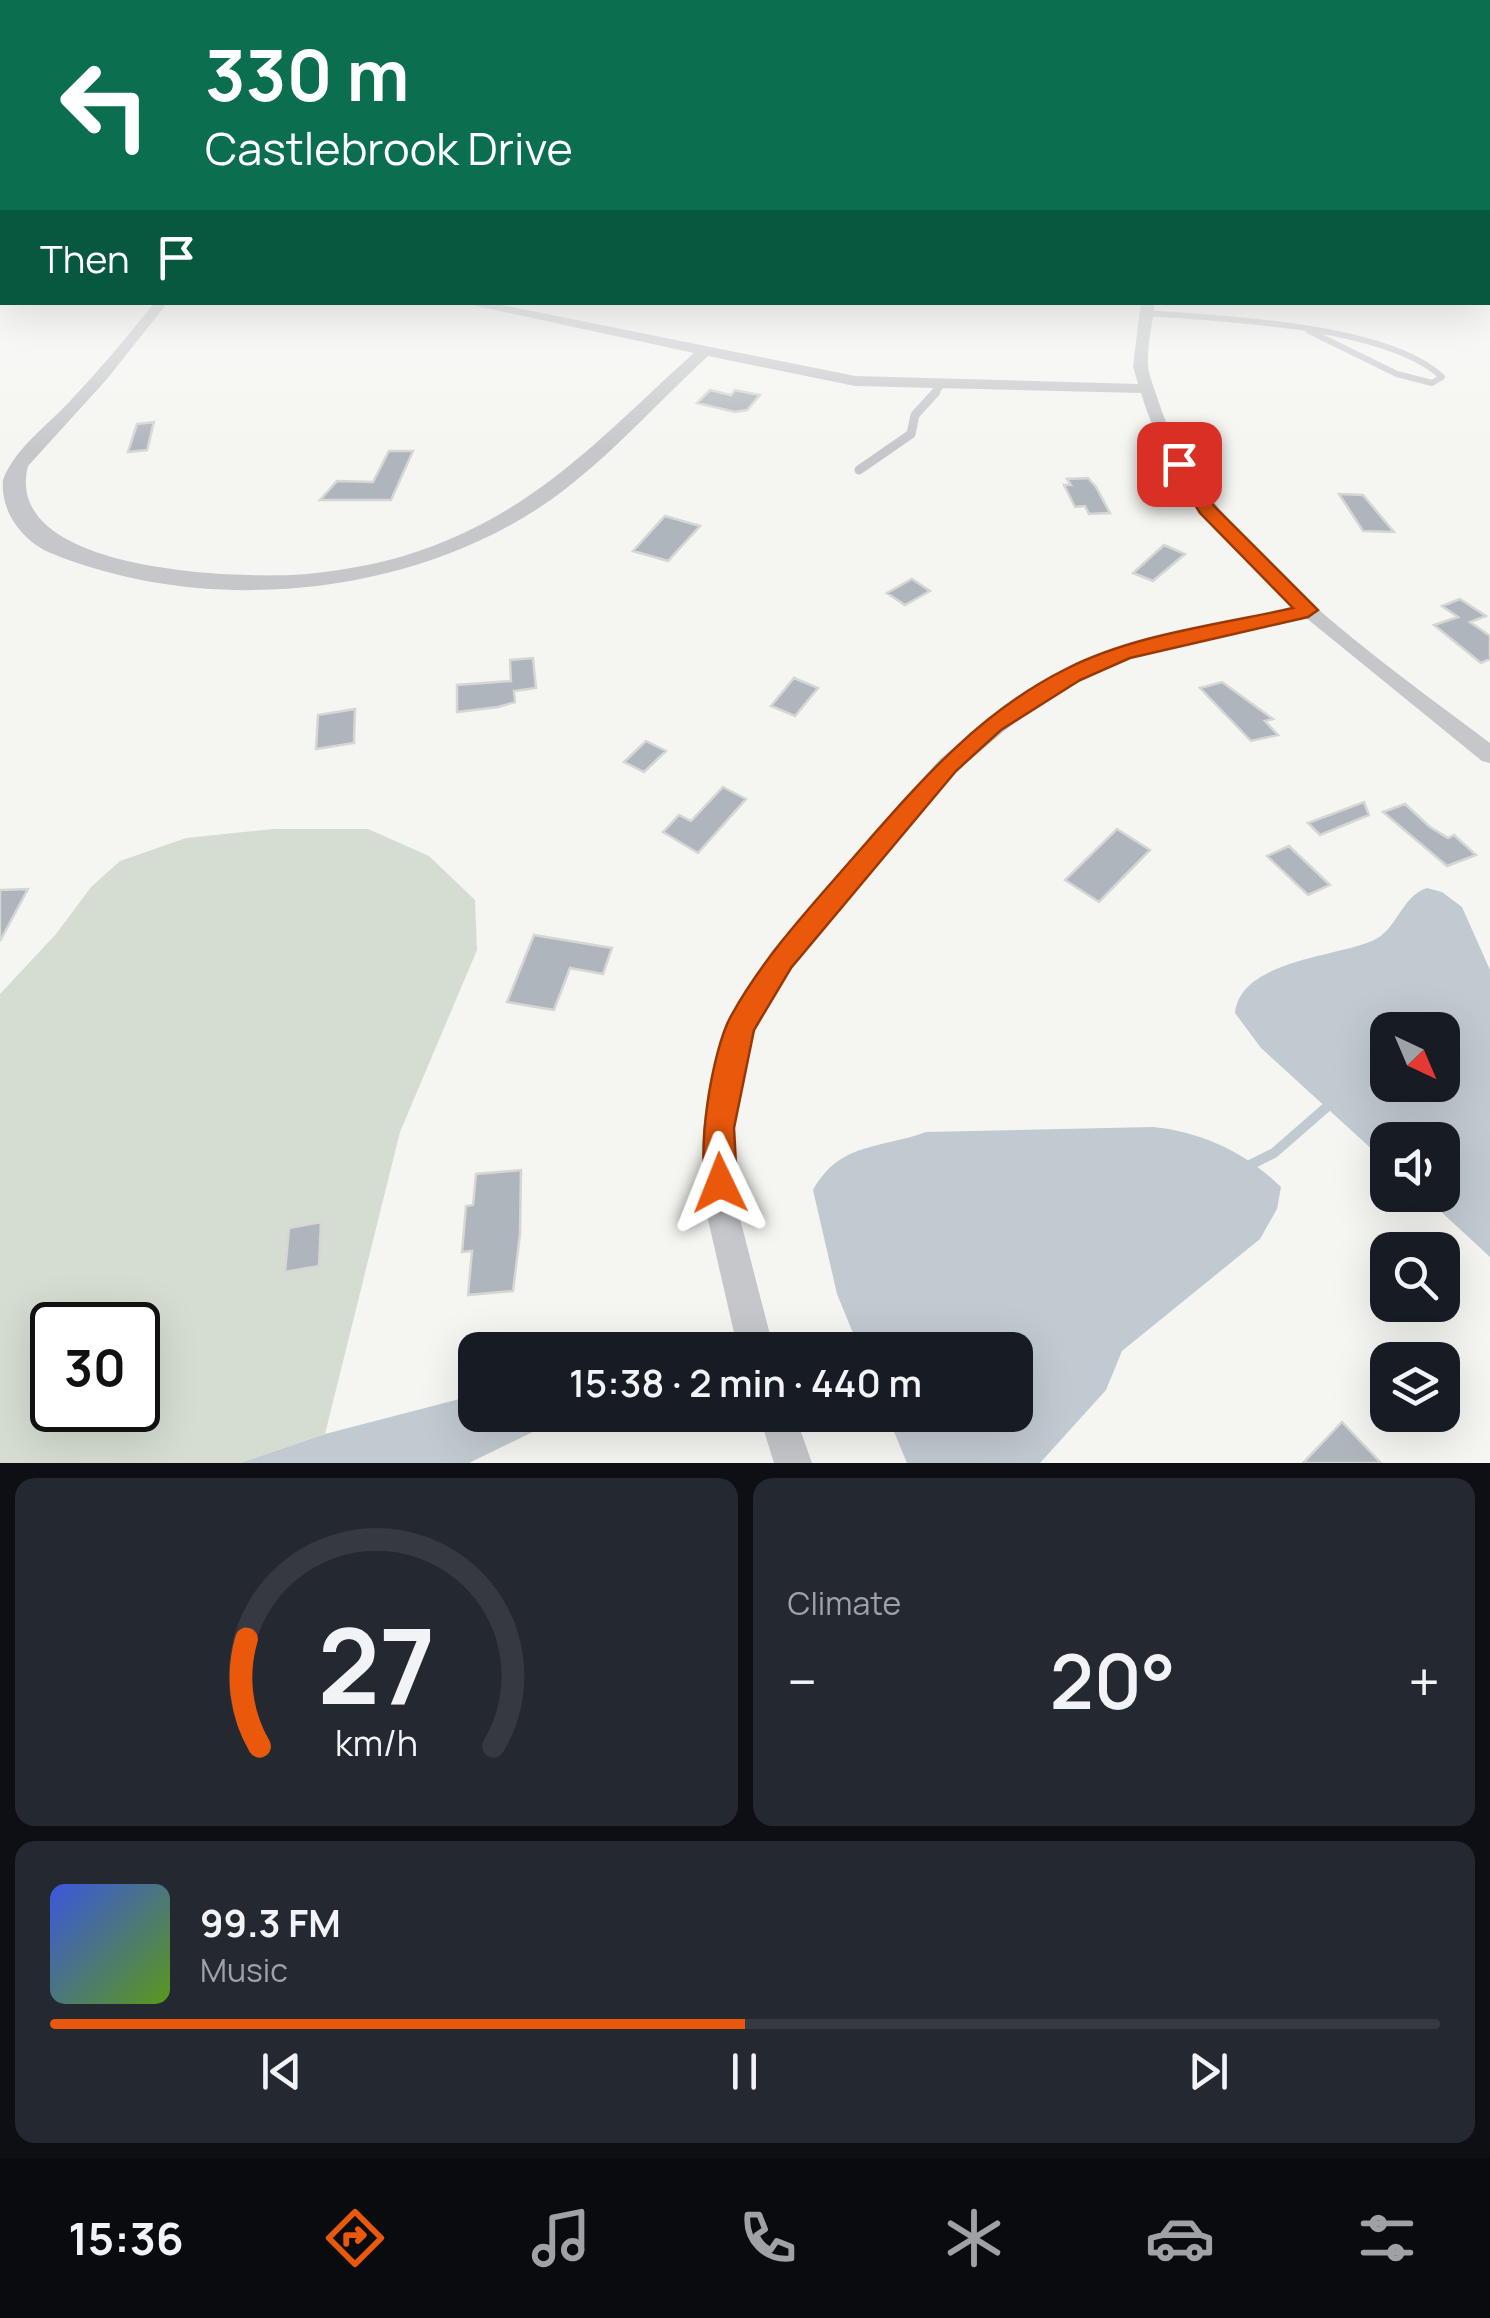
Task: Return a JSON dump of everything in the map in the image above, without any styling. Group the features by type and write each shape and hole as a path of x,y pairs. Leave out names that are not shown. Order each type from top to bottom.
{"street":[{"path":"152,314 29,453 10,484 11,503 21,525 40,542 124,572 176,581 267,583 322,576 390,563 468,537 545,495 703,352"},
{"path":"523,314 855,381 1145,389"},
{"path":"1145,314 1139,351 1145,389 1179,464 1207,509 1308,610 1490,756"},
{"path":"752,1332 722,1210 718,1128 740,1027 781,960 948,765 1034,695 1124,653 1308,610"},
{"path":"783,1432 793,1463"}],"lane":[{"path":"1190,314 1309,331 1390,347 1434,366 1441,372 1441,381 1418,382 1388,374 1356,348 1309,331"},
{"path":"859,470 911,434 915,415 942,386"}],"shaded area":[{"path":"274,829 368,829 429,856 475,900 477,950 400,1132 325,1434 240,1463 0,1463 0,994 56,934 91,887 120,861 186,838"},
{"path":"1427,888 1442,892 1462,907 1490,970 1490,1257 1441,1212 1460,1212 1460,1122 1370,1122 1370,1147 1261,1048 1235,1013 1241,996 1253,982 1291,964 1372,941 1387,930 1411,898"},
{"path":"1153,1127 1171,1130 1223,1146 1253,1164 1281,1187 1277,1209 1260,1239 1122,1351 1106,1390 1040,1463 907,1463 894,1432 1033,1432 1033,1332 853,1332 837,1294 813,1190 835,1163 848,1155 926,1132"},
{"path":"458,1399 458,1432 533,1432 469,1463 240,1463 325,1434"}],"building":[{"path":"710,390 760,395 747,410 735,412 697,403"},
{"path":"154,422 147,450 128,452 137,424"},
{"path":"389,451 413,451 391,500 320,500 337,481 373,482"},
{"path":"1088,478 1110,513 1089,514 1085,506 1075,507 1064,485 1071,485 1067,479"},
{"path":"1339,494 1363,495 1394,532 1363,531"},
{"path":"665,516 700,526 668,561 633,551"},
{"path":"1164,545 1185,554 1153,581 1133,573"},
{"path":"912,579 930,591 905,605 887,593"},
{"path":"1460,599 1486,616 1470,622 1490,636 1490,659 1481,663 1434,625 1458,617 1442,606"},
{"path":"533,658 536,688 514,691 515,702 457,712 457,685 511,681 510,660"},
{"path":"794,678 818,688 795,716 771,706"},
{"path":"1222,682 1273,719 1265,721 1278,735 1251,741 1200,688"},
{"path":"355,709 354,743 316,749 318,715"},
{"path":"646,741 666,751 644,772 624,762"},
{"path":"723,787 746,799 698,853 663,832 679,815 691,821"},
{"path":"1364,802 1369,815 1320,835 1308,823"},
{"path":"1405,804 1430,827 1448,838 1454,835 1476,855 1447,866 1383,812"},
{"path":"1117,829 1150,850 1099,902 1065,880"},
{"path":"1289,846 1330,885 1308,895 1267,856"},
{"path":"28,889 0,941 0,890"},
{"path":"534,935 612,948 603,974 570,968 554,1010 507,1002"},
{"path":"521,1170 520,1234 513,1291 468,1295 472,1251 462,1252 466,1206 473,1205 476,1174"},
{"path":"321,1222 319,1266 285,1272 289,1228"},
{"path":"1342,1422 1381,1463 1303,1463"}],"waterway":[{"path":"1248,1166 1274,1153 1329,1105"}],"route":[{"path":"720,1183 718,1128 740,1027 781,960 948,765 994,724 1034,695 1073,674 1124,653 1308,610 1278,586 1207,509 1179,464"}]}
